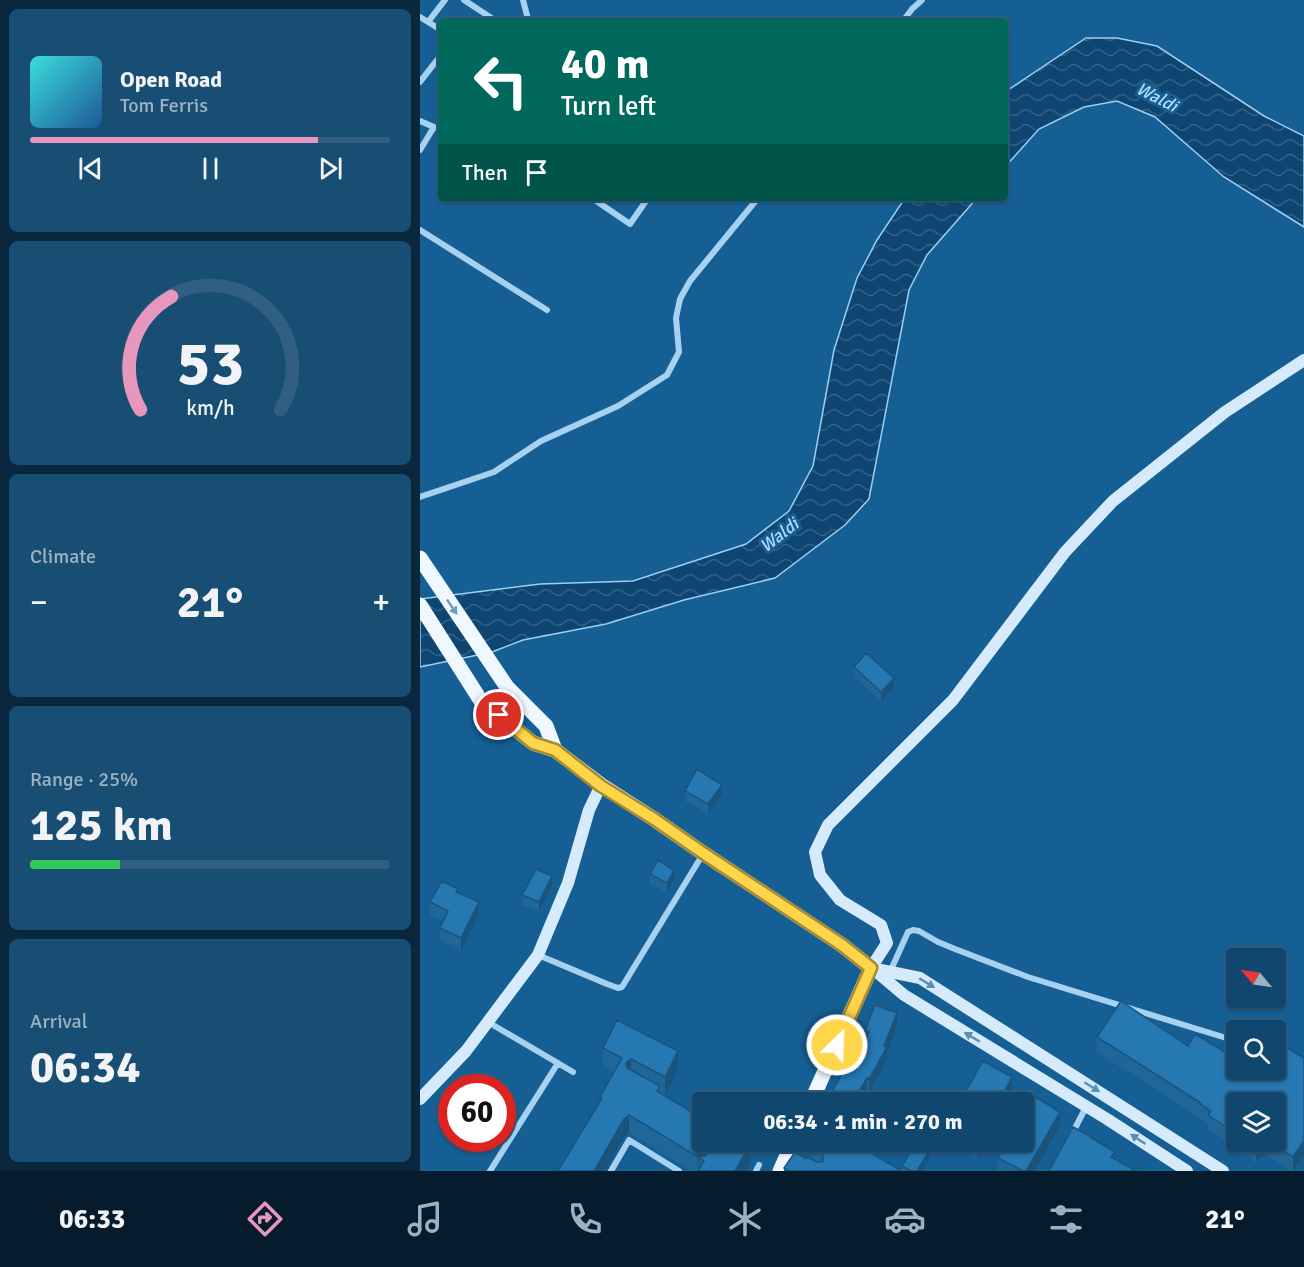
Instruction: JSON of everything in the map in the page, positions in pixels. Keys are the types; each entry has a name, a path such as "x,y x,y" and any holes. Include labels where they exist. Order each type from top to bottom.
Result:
{"main road":[{"path":"420,558 507,687 546,726 555,750"},
{"path":"420,605 481,701 533,743 555,750 601,786 842,945 871,968 815,1092"},
{"path":"780,1171 793,1152"}],"street":[{"path":"428,22 445,0"},
{"path":"464,0 491,18"},
{"path":"524,0 528,18"},
{"path":"905,18 922,0"},
{"path":"420,17 438,28"},
{"path":"420,82 438,59"},
{"path":"420,121 438,127 420,150"},
{"path":"596,201 630,224 646,201"},
{"path":"420,497 494,472 541,441 618,406 667,375 679,352 676,318 680,299 690,281 756,201"},
{"path":"420,230 547,310"},
{"path":"871,968 887,943 881,925 840,900 820,875 815,852 828,825 953,700 1065,552 1113,501 1225,412 1304,360"},
{"path":"420,1099 466,1051 538,955 568,883 589,810 601,786"},
{"path":"538,955 607,984 622,987 703,853"},
{"path":"890,972 908,932 919,931 938,942 1028,977 1226,1038"},
{"path":"871,968 920,978 1223,1171"},
{"path":"871,968 904,995 1184,1170"},
{"path":"488,1022 573,1072"},
{"path":"1286,1056 1294,1059"},
{"path":"490,1171 558,1063"},
{"path":"1066,1143 1086,1107"},
{"path":"611,1171 629,1140 679,1171"}],"water":[{"name":"Waldi","path":"1086,38 1117,38 1157,46 1264,116 1304,136 1304,227 1224,177 1155,117 1117,101 1084,107 1039,129 1008,164 1008,90"},
{"name":"Waldi","path":"903,201 974,201 927,255 909,290 869,499 845,525 775,578 684,600 606,624 523,640 492,652 420,667 420,599 540,584 633,581 746,544 789,511 813,466 834,350 857,278 877,240"}],"building":[{"path":"866,653 894,678 881,692 854,667"},
{"path":"697,769 722,785 708,804 685,791"},
{"path":"658,860 674,870 667,883 650,874"},
{"path":"536,869 552,876 539,902 522,895"},
{"path":"442,881 458,889 456,892 479,902 461,938 440,928 448,911 430,902"},
{"path":"1121,1001 1188,1046 1195,1034 1226,1053 1226,1080 1286,1080 1286,1047 1304,1058 1304,1141 1293,1157 1285,1152 1286,1092 1226,1092 1226,1127 1208,1115 1211,1111 1201,1103 1097,1037"},
{"path":"875,1005 897,1013 884,1046 887,1047 859,1092 832,1092 843,1072 846,1074 869,1032 865,1031"},
{"path":"617,1020 678,1051 665,1077 631,1059 626,1063 627,1068 660,1086 657,1091 692,1112 692,1152 696,1152 698,1157 629,1115 624,1119 594,1171 558,1171 602,1098 600,1097 622,1058 603,1048"},
{"path":"983,1061 1012,1077 1004,1092 966,1092"},
{"path":"1034,1096 1060,1112 1026,1171 998,1158 1001,1152 1034,1152"},
{"path":"1073,1127 1115,1152 1111,1157 1136,1171 1049,1171"},
{"path":"707,1152 746,1152 735,1171 698,1171 704,1161 699,1157 705,1156"},
{"path":"795,1152 806,1159 807,1157 817,1162 823,1161 823,1155 818,1152 871,1152 900,1170 789,1171 784,1168"},
{"path":"911,1152 928,1152 917,1171 911,1171 902,1166"}],"route":[{"path":"499,715 533,743 555,750 601,786 842,945 871,968 837,1045"}]}
